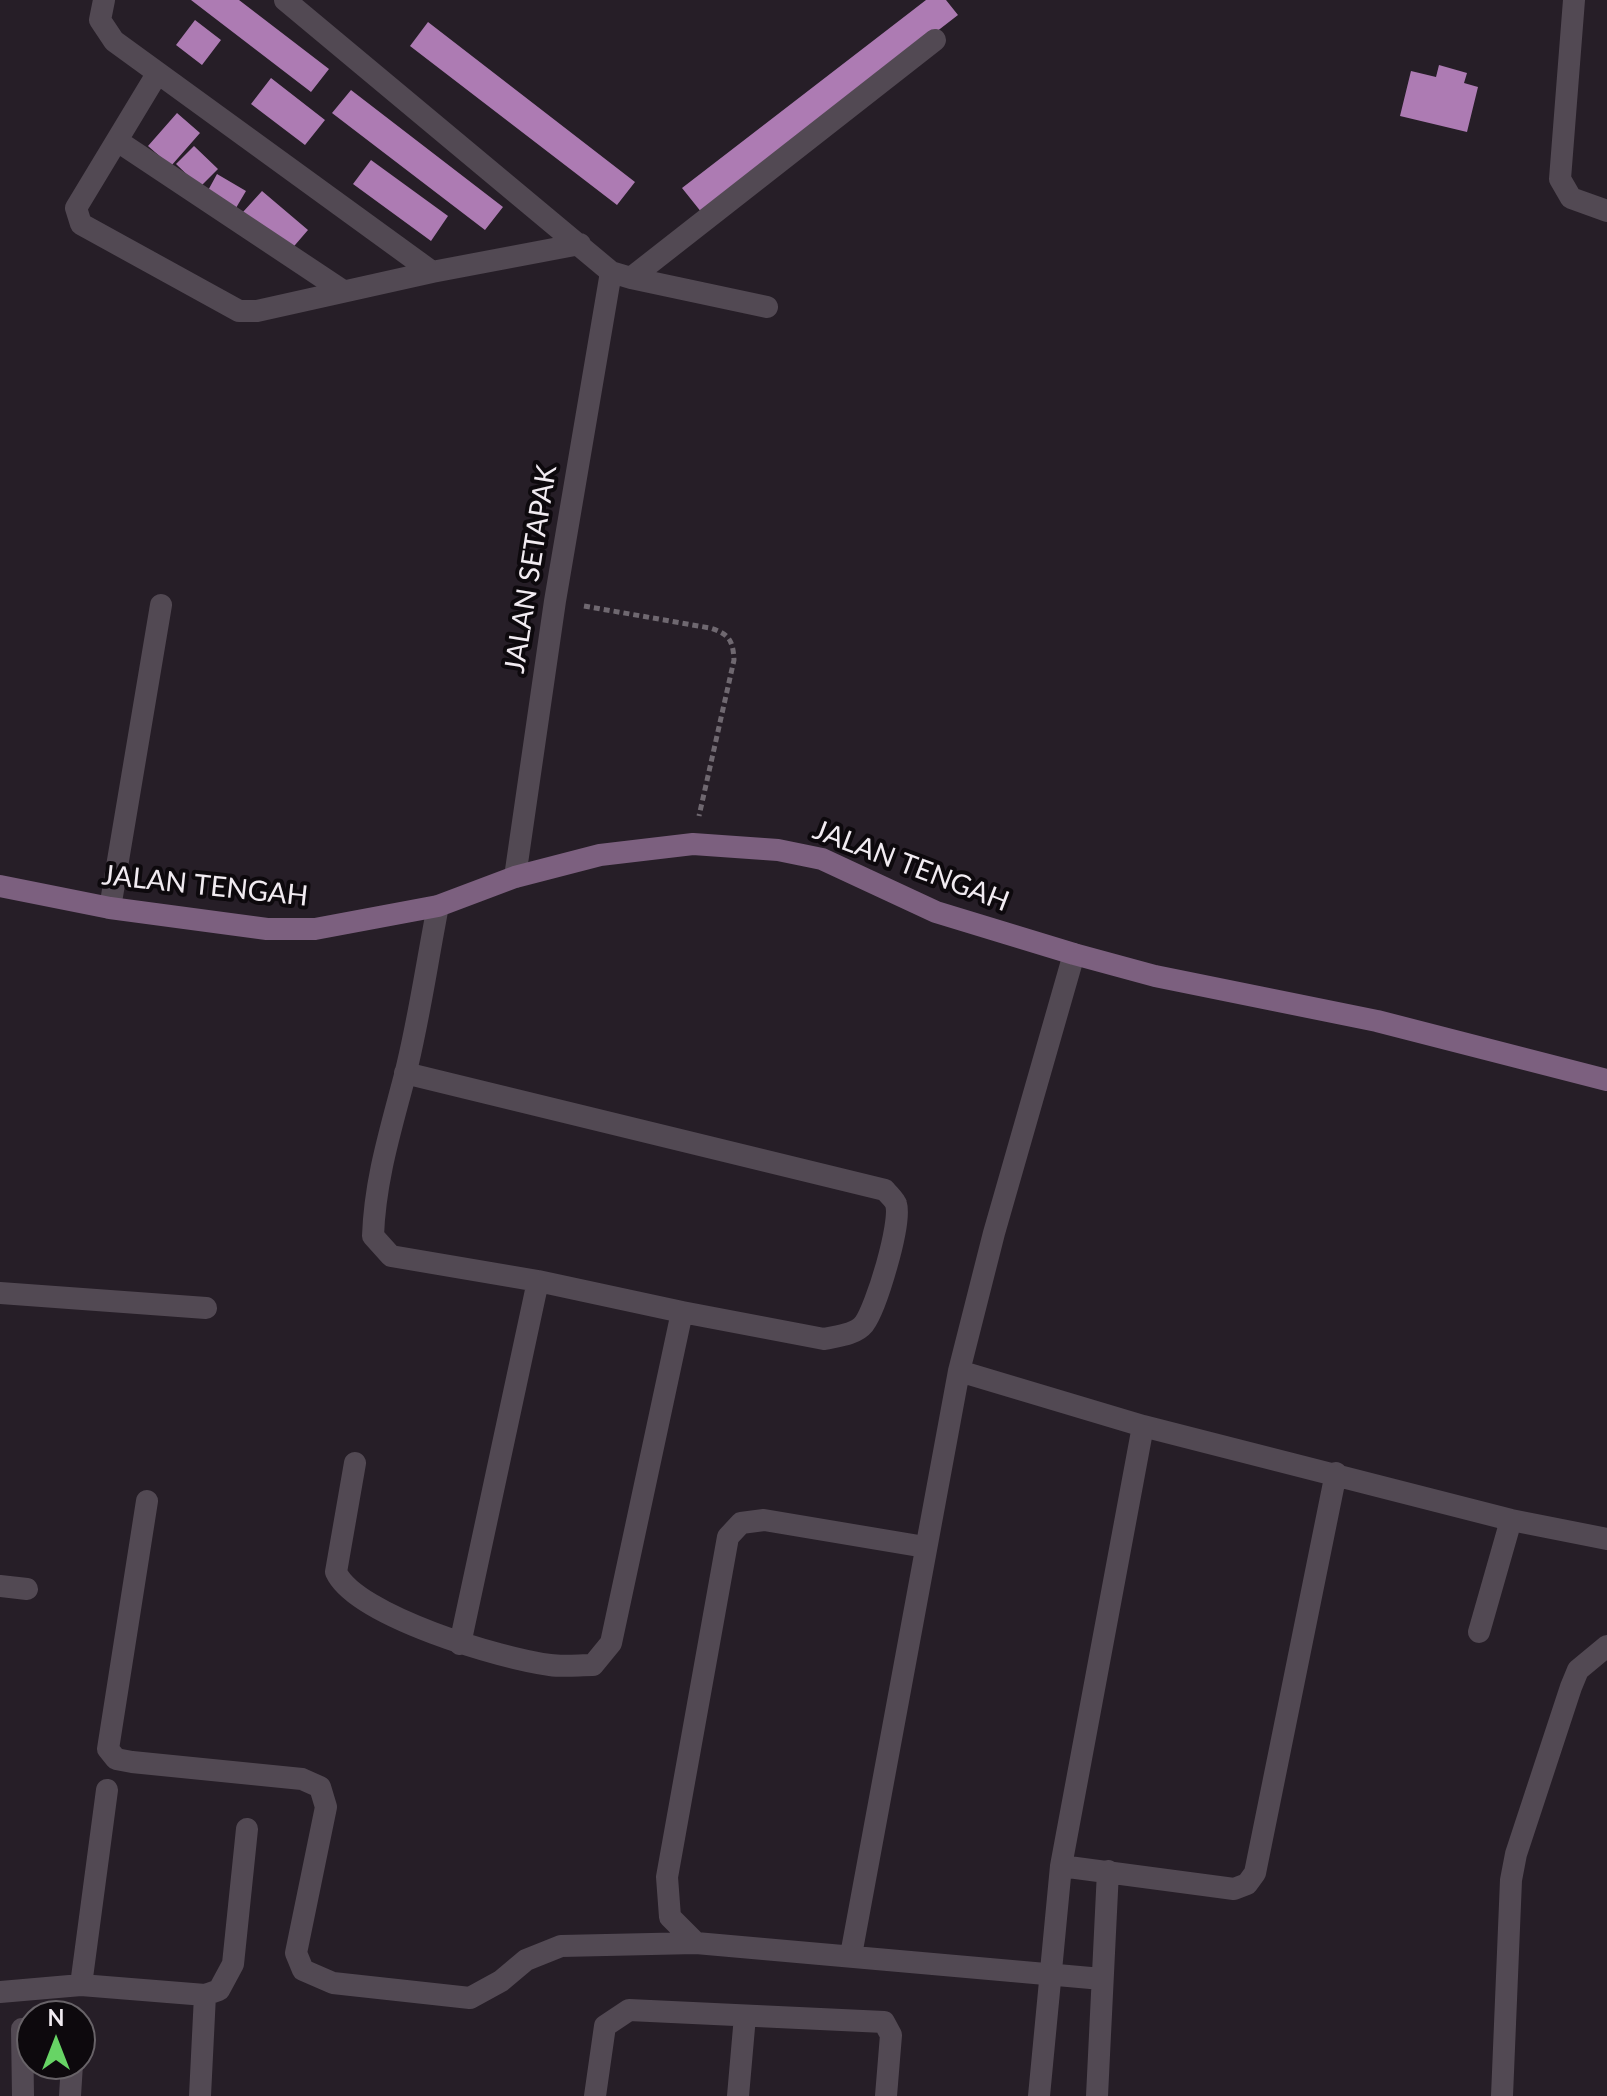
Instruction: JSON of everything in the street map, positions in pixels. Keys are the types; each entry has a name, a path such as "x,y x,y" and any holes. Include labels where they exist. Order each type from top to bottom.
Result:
{"main road":[{"name":"JALAN TENGAH","path":"0,886 110,908 267,929 315,929 438,906 515,877 600,855 693,844 778,850 822,859 890,894 936,912 1074,954 1155,976 1377,1021 1606,1076"}],"street":[{"path":"104,0 100,20 114,41 432,272"},
{"path":"285,0 621,275 767,307"},
{"path":"1574,0 1560,179 1571,198 1607,211"},
{"path":"621,275 935,40"},
{"path":"157,74 119,142 76,208 81,224 239,311 257,311 432,272 580,244"},
{"path":"119,142 343,291"},
{"name":"JALAN SETAPAK","path":"515,877 555,601 621,275"},
{"path":"110,908 161,605"},
{"path":"405,1073 885,1190 896,1204 896,1228 873,1307 863,1326 824,1339 538,1281 391,1256 373,1236 374,1199 405,1073 438,906"},
{"path":"851,1955 959,1371 994,1233 1074,954"},
{"path":"460,1644 538,1281"},
{"path":"0,1293 206,1308"},
{"path":"355,1463 336,1572 343,1587 422,1629 460,1644 551,1665 593,1665 611,1643 682,1312"},
{"path":"959,1371 1143,1426 1511,1520 1607,1539"},
{"path":"1039,2096 1061,1866 1143,1426"},
{"path":"1061,1866 1234,1889 1247,1884 1255,1873 1336,1473"},
{"path":"147,1501 108,1749 116,1759 302,1779 320,1787 326,1807 296,1953 303,1970 333,1983 470,1998 501,1981 526,1960 561,1946 696,1943 1102,1979"},
{"path":"696,1943 670,1917 667,1877 728,1537 741,1523 764,1520 925,1547"},
{"path":"1479,1632 1511,1520"},
{"path":"0,1586 27,1589"},
{"path":"1502,2096 1511,1880 1516,1854 1574,1679 1590,1658 1607,1646"},
{"path":"81,1985 107,1790"},
{"path":"0,1992 81,1985 205,1995 219,1990 233,1964 247,1829"},
{"path":"1097,2096 1108,1871"},
{"path":"200,2096 205,1995"},
{"path":"595,2096 605,2026 629,2010 884,2022 891,2035 886,2096"},
{"path":"738,2096 745,2016"}],"path":[{"path":"555,601 710,628 725,633 733,643 734,660 693,844"}],"building":[{"path":"191,0 239,0 329,69 311,92"},
{"path":"926,0 946,0 958,15 702,213 682,188"},
{"path":"195,20 221,40 202,65 176,45"},
{"path":"428,22 635,182 617,205 410,46"},
{"path":"1439,65 1467,73 1464,83 1478,87 1467,132 1400,116 1411,71 1436,77"},
{"path":"271,78 325,120 305,145 251,104"},
{"path":"351,90 503,207 485,230 332,113"},
{"path":"177,113 200,133 171,166 148,146"},
{"path":"194,146 218,169 200,187 176,164"},
{"path":"371,160 448,216 431,241 353,184"},
{"path":"217,174 246,191 233,213 205,196"},
{"path":"262,191 308,230 289,252 243,212"}]}
